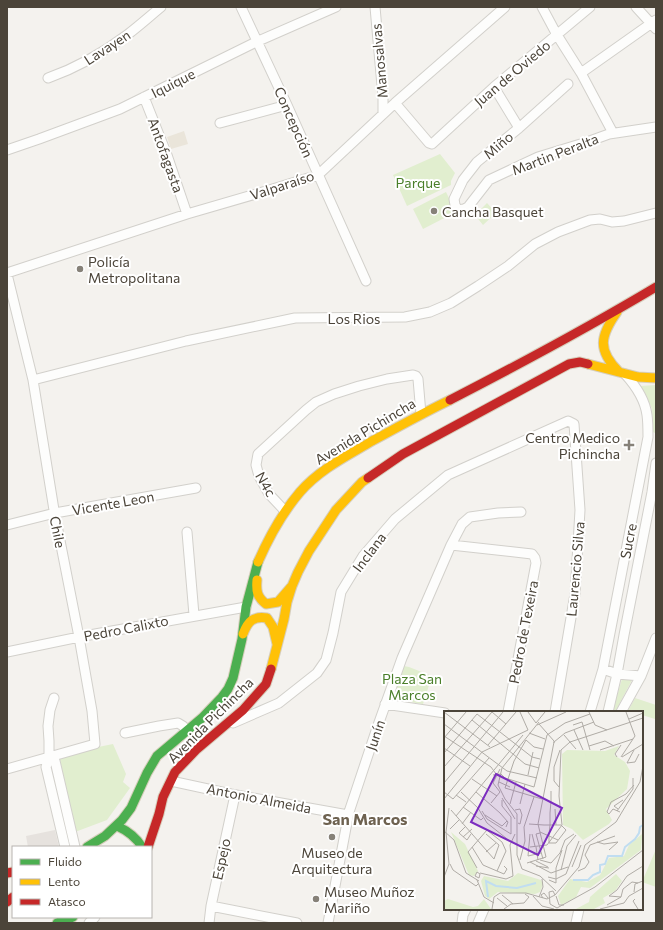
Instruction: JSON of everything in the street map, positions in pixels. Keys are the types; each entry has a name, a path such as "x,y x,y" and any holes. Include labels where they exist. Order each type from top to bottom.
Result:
{"main road":[{"name":"Avenida Pichincha","path":"89,846 105,836 122,820 131,808 147,773 157,756 202,718 228,689 233,678 242,639 246,607 257,565 273,530 285,511 301,491 315,478 339,460 421,414 508,370 618,310 656,287"},
{"path":"618,310 606,329 602,344 606,357 612,366 622,373"},
{"name":"Avenida Pichincha","path":"148,846 163,797 175,772 197,749 243,710 266,684 277,647 287,602 298,572 309,551 336,510 362,482 403,454 569,364 580,362 638,377 656,378"},
{"path":"257,565 257,593 260,600 266,604 278,602 292,586"},
{"path":"242,639 246,626 251,620 258,617 267,618 273,624 277,647"},
{"path":"116,826 134,836 141,846"},
{"path":"60,922 70,918"}],"street":[{"name":"Lavayen","path":"48,78 92,58 126,35 161,7"},
{"name":"Concepción","path":"241,7 366,281"},
{"name":"Iquique","path":"7,150 120,109 257,41 336,7"},
{"name":"Manosalvas","path":"375,7 383,97 383,114"},
{"name":"Valparaíso","path":"7,274 187,214 318,175 395,103 505,7"},
{"path":"542,7 557,35 581,73 613,133"},
{"name":"Juan de Oviedo","path":"435,141 494,87 590,7"},
{"path":"581,73 654,25 636,7"},
{"name":"Miño","path":"468,207 464,210 458,210 454,199 463,180 477,162 568,84"},
{"path":"494,87 518,128"},
{"name":"Antofagasta","path":"144,97 167,155 187,214"},
{"name":"Manosalvas","path":"395,103 429,143 432,144 435,141"},
{"path":"220,123 287,105"},
{"name":"Martin Peralta","path":"468,207 489,180 538,157 613,133 656,126"},
{"name":"Los Rios","path":"32,380 186,341 295,318 406,317 430,312 451,303 508,266 535,244 558,232 590,220 600,219 612,222 624,221 656,213"},
{"name":"Chile","path":"7,274 32,380 92,711 95,744 49,758"},
{"name":"Sucre","path":"590,711 603,669 648,437 645,406 635,387 622,373"},
{"name":"N4c","path":"285,511 269,494 259,476 256,464 258,454 316,402 347,390 387,379 413,375 418,379 421,414"},
{"name":"Inclana","path":"219,730 279,703 317,673 326,660 341,592 363,556 396,518 448,475 568,421 574,424"},
{"name":"Laurencio Silva","path":"555,711 575,594 580,510 574,424"},
{"name":"Sucre","path":"608,711 618,674 656,463"},
{"name":"Vicente Leon","path":"7,525 55,513 196,488"},
{"name":"Junín","path":"328,923 348,815 402,658 451,545 462,524 470,517 498,513 521,512"},
{"path":"187,532 194,615"},
{"name":"Pedro de Texeira","path":"451,545 532,554 536,563 508,711"},
{"name":"Pedro Calixto","path":"7,652 194,615 246,607"},
{"path":"621,711 641,676 656,638"},
{"path":"603,669 618,674 641,676"},
{"path":"54,698 50,710 48,726 49,758 46,767 64,846"},
{"path":"385,704 444,713"},
{"path":"125,733 178,723 187,731"},
{"path":"7,769 49,758 55,761 75,846"},
{"name":"Antonio Almeida","path":"171,781 348,815"},
{"name":"Espejo","path":"209,923 235,794"},
{"path":"212,906 297,923"},
{"path":"462,923 466,910"},
{"path":"478,923 484,910"},
{"path":"576,923 579,910"}],"shaded area":[{"path":"184,131 188,144 171,149 167,137"},
{"path":"55,830 59,846 28,846 26,836"}],"green space":[{"name":"Parque","path":"440,154 455,173 451,181 451,185 407,206 393,175"},
{"name":"Cancha Basquet","path":"446,192 456,212 423,229 413,209"},
{"path":"487,203 496,213 483,225 475,215"},
{"path":"656,385 655,433 653,432 652,409 640,386"},
{"name":"Plaza San Marcos","path":"404,666 432,676 423,704 391,699"},
{"path":"622,679 632,680 616,711 612,711"},
{"path":"635,698 656,705 655,719 643,715 643,711 628,711"},
{"path":"113,744 126,774 123,782 130,788 107,820 75,832 59,755"},
{"path":"656,849 656,887 643,882"}],"traffic: fast":[{"path":"89,846 105,836 122,820 131,808 147,773 157,756 202,718 228,689 233,678 242,639 246,607 258,562"},
{"path":"117,826 125,830 137,840 141,846"},
{"path":"57,923 70,918"}],"traffic: slow":[{"path":"617,312 607,328 603,343 607,357 619,372"},
{"path":"588,364 638,377 656,378"},
{"path":"258,562 271,534 287,508 316,476 372,441 450,400"},
{"path":"271,669 287,602 298,572 309,551 336,510 362,482 368,478"},
{"path":"257,580 258,594 266,604 278,602 291,587"},
{"path":"243,634 252,620 267,618 273,627 277,644"}],"traffic: jam":[{"path":"450,400 554,345 656,287"},
{"path":"368,478 403,454 569,364 580,362 588,364"},
{"path":"148,846 163,797 175,772 197,749 243,710 266,684 271,669"},
{"path":"7,873 12,872"},
{"path":"7,902 12,898"}],"place":[{"name":"Cancha Basquet","path":"434,211"},
{"name":"Policía Metropolitana","path":"80,269"},
{"name":"Centro Medico Pichincha","path":"629,445"},
{"name":"Museo de Arquitectura","path":"332,837"},
{"name":"Museo Muñoz Mariño","path":"316,899"}],"district":[{"name":"San Marcos","path":"365,818"}]}
